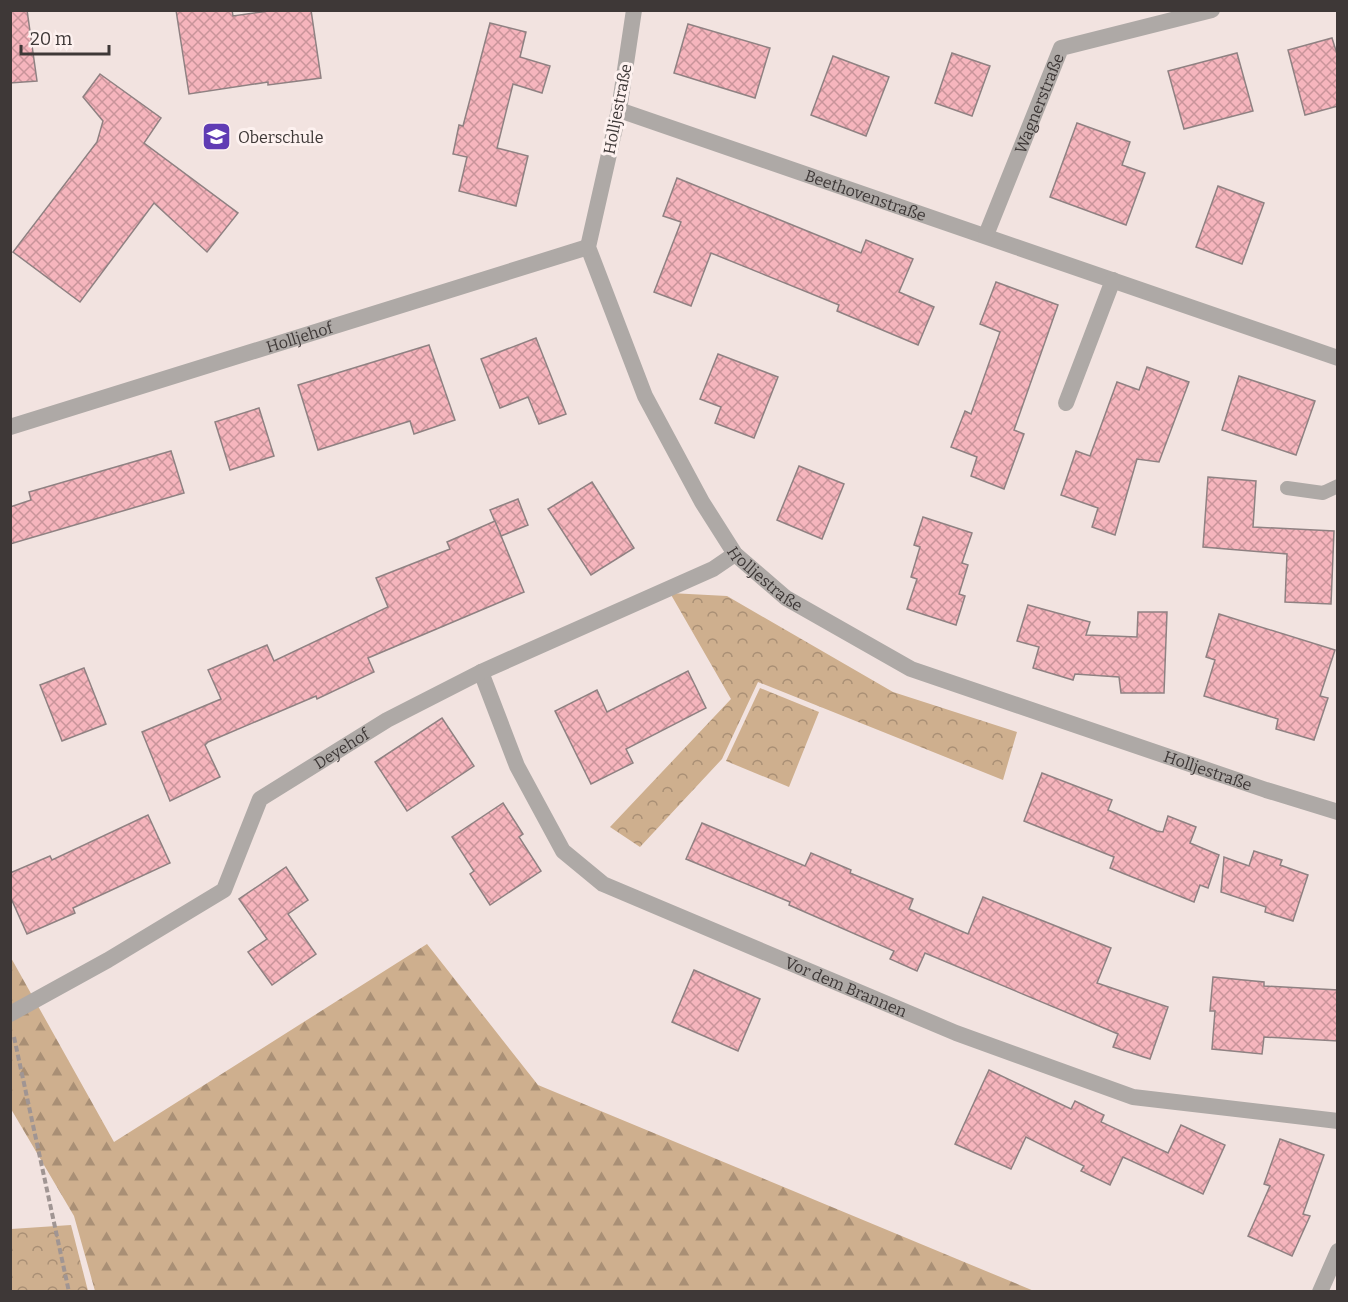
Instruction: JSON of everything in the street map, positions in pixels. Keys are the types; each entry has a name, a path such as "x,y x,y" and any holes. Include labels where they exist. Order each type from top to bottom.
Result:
{"street":[{"name":"Holljestraße","path":"634,10 619,110 588,247 645,396 702,502 735,554 786,598 911,669 1266,790 1338,812"},
{"name":"Wagnerstraße","path":"986,235 1061,48 1212,10"},
{"name":"Beethovenstraße","path":"619,110 1338,358"},
{"name":"Holljehof","path":"10,427 588,247"},
{"path":"1066,403 1113,280"},
{"name":"Deyehof","path":"10,1014 108,960 224,890 260,799 387,720 481,672 712,569 735,554"},
{"name":"Vor dem Brannen","path":"481,672 517,766 563,851 603,884 956,1033 1133,1097 1338,1120"},
{"path":"1320,1292 1338,1251"}],"lane":[{"path":"1287,488 1323,493 1338,486"}],"path":[{"path":"13,1035 69,1292"}],"green space":[{"path":"670,593 727,596 893,692 1017,732 1003,780 758,682 722,759 640,847 610,827 731,699"},
{"path":"760,688 819,712 789,787 726,761"},
{"path":"427,944 538,1085 1034,1291 95,1291 74,1216 11,1109 10,956 114,1142"},
{"path":"71,1225 88,1291 11,1291 11,1229"}],"building":[{"path":"10,10 27,10 37,81 10,83"},
{"path":"176,10 232,10 233,16 276,10 311,10 321,78 268,85 268,82 189,94"},
{"path":"490,23 526,32 520,57 550,66 542,93 513,84 497,148 528,156 516,206 459,191 467,157 453,154 459,125 463,126"},
{"path":"688,24 770,48 755,98 674,73"},
{"path":"1332,38 1338,57 1338,106 1305,115 1288,50"},
{"path":"952,53 990,66 972,116 935,103"},
{"path":"1237,53 1253,111 1184,129 1168,71"},
{"path":"833,56 889,77 866,136 811,115"},
{"path":"100,74 161,118 144,143 238,213 207,252 154,203 80,302 13,252 97,142 103,121 83,97"},
{"path":"1077,123 1130,142 1122,165 1145,173 1126,225 1050,197"},
{"path":"677,178 861,253 866,240 913,259 899,292 934,307 918,345 837,311 839,305 711,253 691,306 654,292 681,222 663,216"},
{"path":"1218,186 1264,203 1242,264 1196,247"},
{"path":"996,282 1058,305 1014,430 1024,434 1004,489 971,476 977,457 951,447 965,411 971,414 1000,332 980,324"},
{"path":"536,338 566,414 539,424 528,397 500,408 481,359"},
{"path":"429,345 455,420 414,434 410,421 318,450 298,385"},
{"path":"718,354 778,377 754,438 715,423 721,407 700,399"},
{"path":"1147,367 1189,382 1159,462 1137,459 1115,535 1092,527 1098,508 1061,495 1076,451 1090,456 1117,382 1139,390"},
{"path":"1239,376 1315,401 1296,455 1222,430"},
{"path":"259,408 274,456 230,470 215,422"},
{"path":"171,451 184,493 10,544 10,507 31,500 29,492"},
{"path":"799,466 844,484 822,539 777,520"},
{"path":"1208,477 1256,481 1253,527 1334,531 1331,604 1285,602 1287,554 1203,547"},
{"path":"592,482 634,548 591,575 548,509"},
{"path":"518,499 528,525 501,536 490,510"},
{"path":"923,517 972,533 962,563 968,565 959,594 965,596 956,625 907,609 917,579 911,577 920,547 914,545"},
{"path":"495,521 524,592 368,658 374,672 317,699 316,696 208,742 205,745 220,777 170,801 142,732 221,699 208,670 267,645 274,661 388,607 376,578 450,549 447,542"},
{"path":"1028,605 1090,622 1086,635 1137,637 1138,612 1167,612 1164,693 1121,693 1119,677 1075,674 1073,680 1033,668 1039,647 1017,641"},
{"path":"1219,614 1335,650 1320,696 1328,698 1314,740 1276,729 1278,719 1204,696 1215,660 1206,657"},
{"path":"84,668 106,724 62,741 40,685"},
{"path":"688,671 706,708 626,749 633,763 591,784 555,711 597,690 607,712"},
{"path":"442,718 474,766 407,811 375,762"},
{"path":"1042,773 1112,800 1108,810 1157,831 1163,832 1168,816 1196,827 1190,843 1219,855 1208,888 1200,885 1194,902 1110,868 1114,857 1024,821"},
{"path":"503,803 523,834 519,837 541,871 490,905 470,874 474,871 452,837"},
{"path":"148,815 170,863 73,908 75,913 27,934 10,896 10,873 50,856 52,860"},
{"path":"702,823 805,866 811,853 851,870 850,873 913,899 909,909 968,934 983,897 1111,948 1097,983 1168,1007 1150,1059 1113,1047 1118,1034 925,953 917,971 890,959 894,951 789,905 790,902 686,859"},
{"path":"1254,851 1282,860 1280,865 1308,875 1293,921 1265,912 1266,907 1221,892 1224,857 1249,866"},
{"path":"286,867 308,900 288,914 316,954 272,985 248,952 267,939 239,899"},
{"path":"694,970 760,999 738,1051 672,1022"},
{"path":"1213,977 1264,982 1264,986 1338,990 1338,1041 1264,1037 1262,1054 1212,1049 1215,1011 1210,1011"},
{"path":"989,1070 1071,1109 1075,1101 1104,1115 1101,1122 1168,1153 1181,1125 1225,1145 1203,1194 1123,1157 1110,1185 1081,1171 1084,1166 1026,1137 1011,1169 955,1144"},
{"path":"1280,1139 1324,1155 1303,1214 1310,1216 1292,1256 1248,1236 1270,1186 1264,1184"}],"place":[{"name":"Oberschule","path":"217,137"}]}
